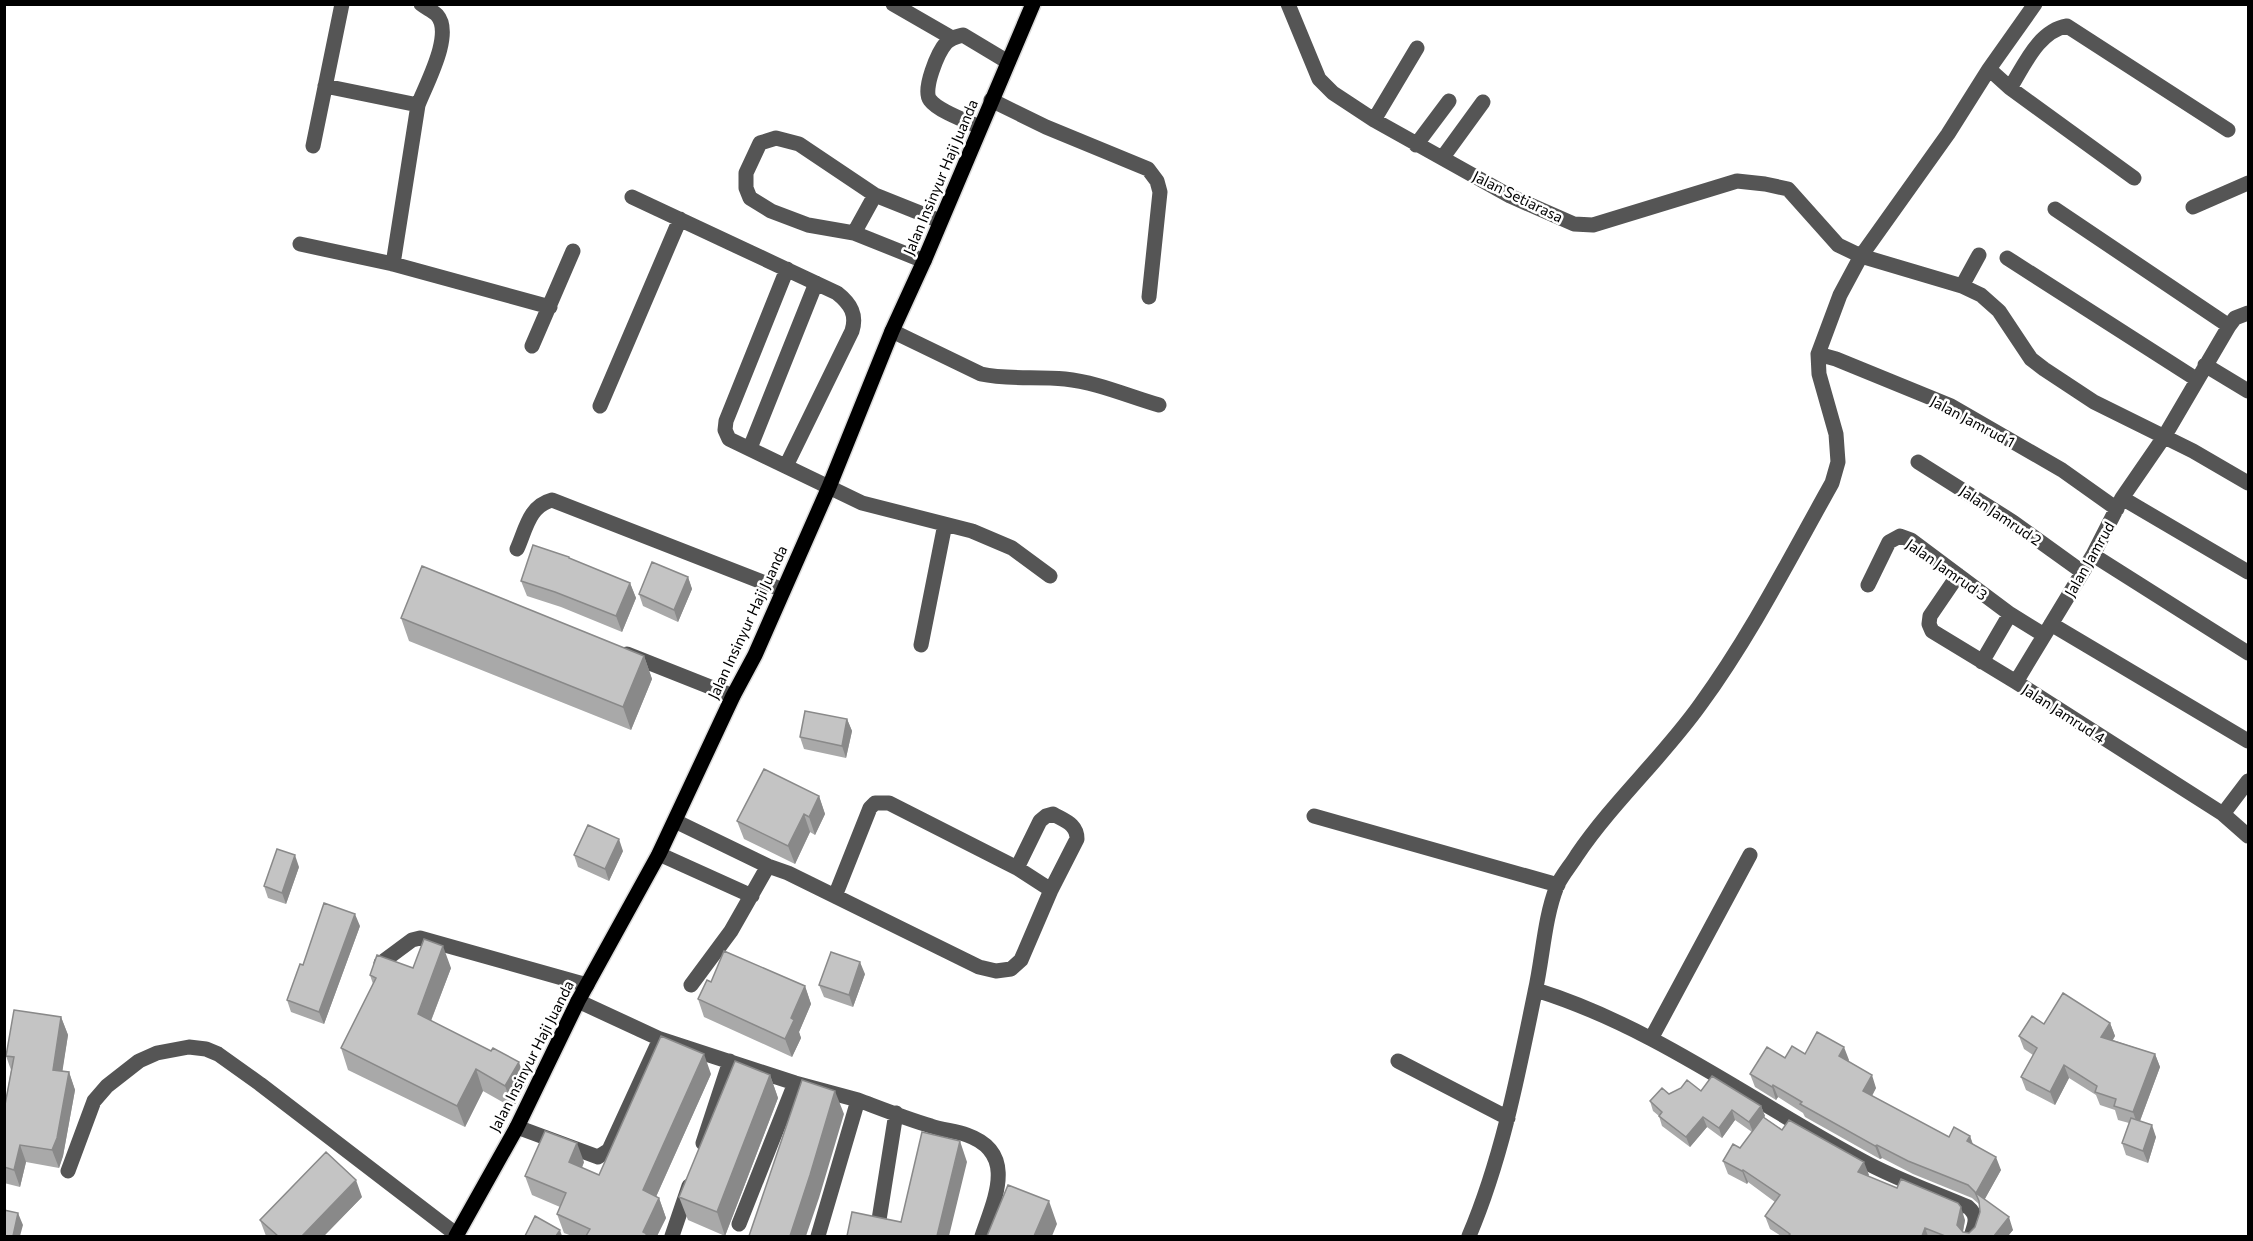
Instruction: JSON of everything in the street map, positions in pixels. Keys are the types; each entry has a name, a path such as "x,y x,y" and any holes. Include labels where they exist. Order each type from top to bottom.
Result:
{"main road":[{"name":"Jalan Insinyur Haji Juanda","path":"456,1236 517,1127 578,1001 659,854 732,696 755,655 829,487 892,331 1033,4"}],"street":[{"path":"313,146 342,4"},
{"path":"393,264 418,105 443,41 441,22 436,15 421,4"},
{"path":"893,4 952,38"},
{"name":"Jalan Setiarasa","path":"1288,4 1318,79 1333,93 1416,145 1443,157 1510,196 1574,224 1601,223 1737,182 1781,187 1793,193 1838,245 1861,256 1962,286 1981,295 1995,306 2037,365 2094,402 2193,451 2248,483"},
{"path":"1469,1236 1493,1173 1508,1118 1536,990 1545,934 1558,885 1592,834 1668,747 1701,704 1753,624 1832,483 1838,462 1836,435 1819,374 1818,354 1840,295 1861,256 1948,134 1989,69 2035,4"},
{"path":"2010,88 2038,44 2048,34 2058,28 2073,28 2228,130"},
{"path":"980,127 939,108 927,96 927,86 944,46 952,38 963,35 1008,62"},
{"path":"1374,120 1418,48"},
{"path":"1989,69 2010,88 2134,178"},
{"path":"325,87 418,105"},
{"path":"991,100 1046,127 1148,170 1157,181 1160,192 1149,297"},
{"path":"1416,145 1449,101"},
{"path":"1443,157 1483,102"},
{"path":"924,261 854,233 808,225 771,211 750,198 746,188 746,173 760,143 776,138 799,144 875,195 940,221"},
{"path":"2193,207 2248,183"},
{"path":"854,233 875,195"},
{"path":"632,197 816,283 844,298 852,308 855,320 852,332 786,466"},
{"path":"2055,208 2229,326 2235,318 2248,313"},
{"path":"600,406 680,219"},
{"path":"300,244 393,264 550,307"},
{"path":"532,346 573,251"},
{"path":"1962,286 1979,255"},
{"path":"2007,258 2196,380"},
{"path":"787,269 726,421 725,430 729,439 862,502 972,531 1012,548 1050,576"},
{"path":"750,448 816,283"},
{"name":"Jalan Jamrud","path":"2016,682 2081,571 2093,555 2120,504 2164,437 2229,326"},
{"path":"892,331 981,374 994,377 1072,380 1159,405"},
{"name":"Jalan Jamrud 1","path":"1818,354 1836,359 1951,406 2120,504 2248,572"},
{"path":"2205,365 2248,391"},
{"name":"Jalan Jamrud 2","path":"1918,462 2013,522 2081,571"},
{"path":"517,549 532,513 540,503 552,500 783,590"},
{"path":"921,645 945,524"},
{"name":"Jalan Jamrud 3","path":"1868,585 1889,542 1900,536 1911,540 2010,614 2048,630 2248,741"},
{"path":"2093,555 2248,653"},
{"name":"Jalan Jamrud 4","path":"1958,575 1930,616 1929,624 1932,632 2016,682 2223,814 2248,836"},
{"path":"1983,662 2010,614"},
{"path":"613,648 732,696"},
{"path":"2223,814 2248,781"},
{"path":"835,896 870,808 875,803 881,802 890,803 1017,868 1051,890"},
{"path":"675,821 768,866 788,873 979,967 996,971 1011,969 1021,960 1051,890 1077,839 1074,826 1053,814 1046,816 1040,821 1017,868"},
{"path":"1314,816 1558,885"},
{"path":"659,854 752,896"},
{"path":"1652,1037 1750,855"},
{"path":"692,985 719,950 768,866"},
{"path":"381,963 412,940 420,938 587,985"},
{"path":"1536,990 1564,999 1652,1037 1864,1162 1968,1206 1976,1218 1971,1236"},
{"path":"578,1001 660,1039 795,1083 858,1100 930,1126 968,1135 989,1147 996,1159 998,1191 982,1236"},
{"path":"517,1127 598,1157 609,1150 660,1039"},
{"path":"68,1171 94,1101 107,1086 139,1061 157,1053 189,1047 206,1049 218,1054 260,1084 456,1236"},
{"path":"672,1236 730,1061"},
{"path":"1398,1061 1508,1118"},
{"path":"740,1224 795,1083"},
{"path":"818,1236 858,1100"},
{"path":"878,1226 896,1113"}],"building":[{"path":"533,545 569,557 630,583 616,616 521,581"},
{"path":"652,562 688,577 674,610 639,594"},
{"path":"422,566 644,656 623,707 401,618"},
{"path":"805,711 847,719 842,746 800,737"},
{"path":"764,769 819,796 809,817 804,814 788,846 737,821"},
{"path":"588,825 619,839 605,869 574,855"},
{"path":"277,849 295,855 282,893 264,886"},
{"path":"324,903 355,914 319,1012 287,1000 300,964 303,965"},
{"path":"424,939 443,946 418,1014 491,1051 493,1048 519,1062 505,1086 476,1069 457,1106 341,1048 376,978 370,975 377,955 413,968"},
{"path":"724,951 805,986 791,1018 794,1020 785,1039 698,999 707,980 711,982"},
{"path":"831,952 860,962 849,995 819,985"},
{"path":"2063,993 2110,1023 2101,1037 2155,1054 2133,1112 2114,1106 2116,1099 2095,1092 2097,1086 2064,1065 2050,1092 2021,1077 2037,1048 2019,1036 2032,1016 2044,1024"},
{"path":"14,1010 61,1017 53,1070 69,1072 57,1138 52,1150 20,1145 14,1170 4,1167 4,1110 14,1057 6,1056"},
{"path":"1817,1032 1844,1047 1839,1056 1872,1075 1863,1091 1949,1137 1954,1127 1970,1136 1967,1141 1996,1157 1976,1193 2009,1217 1994,1236 1945,1236 1925,1228 1922,1236 1788,1236 1790,1234 1765,1216 1780,1195 1743,1170 1723,1161 1733,1144 1740,1148 1763,1117 1782,1130 1789,1120 1864,1162 1858,1172 1897,1188 1901,1179 1958,1203 1961,1207 1957,1225 1963,1232 1969,1233 1975,1227 1980,1212 1975,1192 1968,1185 1875,1146 1800,1104 1802,1102 1773,1085 1772,1087 1750,1074 1767,1047 1785,1058 1792,1046 1805,1054"},
{"path":"661,1036 704,1054 643,1190 659,1198 643,1232 647,1234 645,1236 586,1236 590,1229 557,1214 566,1193 525,1176 545,1131 577,1143 569,1162 599,1175"},
{"path":"735,1061 770,1075 717,1212 679,1197"},
{"path":"1712,1076 1761,1106 1749,1122 1732,1110 1719,1128 1703,1117 1686,1137 1659,1116 1662,1112 1650,1101 1662,1088 1669,1094 1681,1088 1687,1080 1701,1091"},
{"path":"802,1080 835,1091 790,1236 749,1236"},
{"path":"2131,1118 2152,1125 2143,1151 2122,1143"},
{"path":"922,1132 960,1141 937,1236 847,1236 852,1212 901,1222"},
{"path":"326,1152 356,1180 302,1236 278,1236 260,1220"},
{"path":"1008,1185 1049,1201 1034,1236 987,1236"},
{"path":"4,1210 18,1213 13,1236 4,1236"},
{"path":"535,1216 560,1230 556,1236 525,1236"}]}
